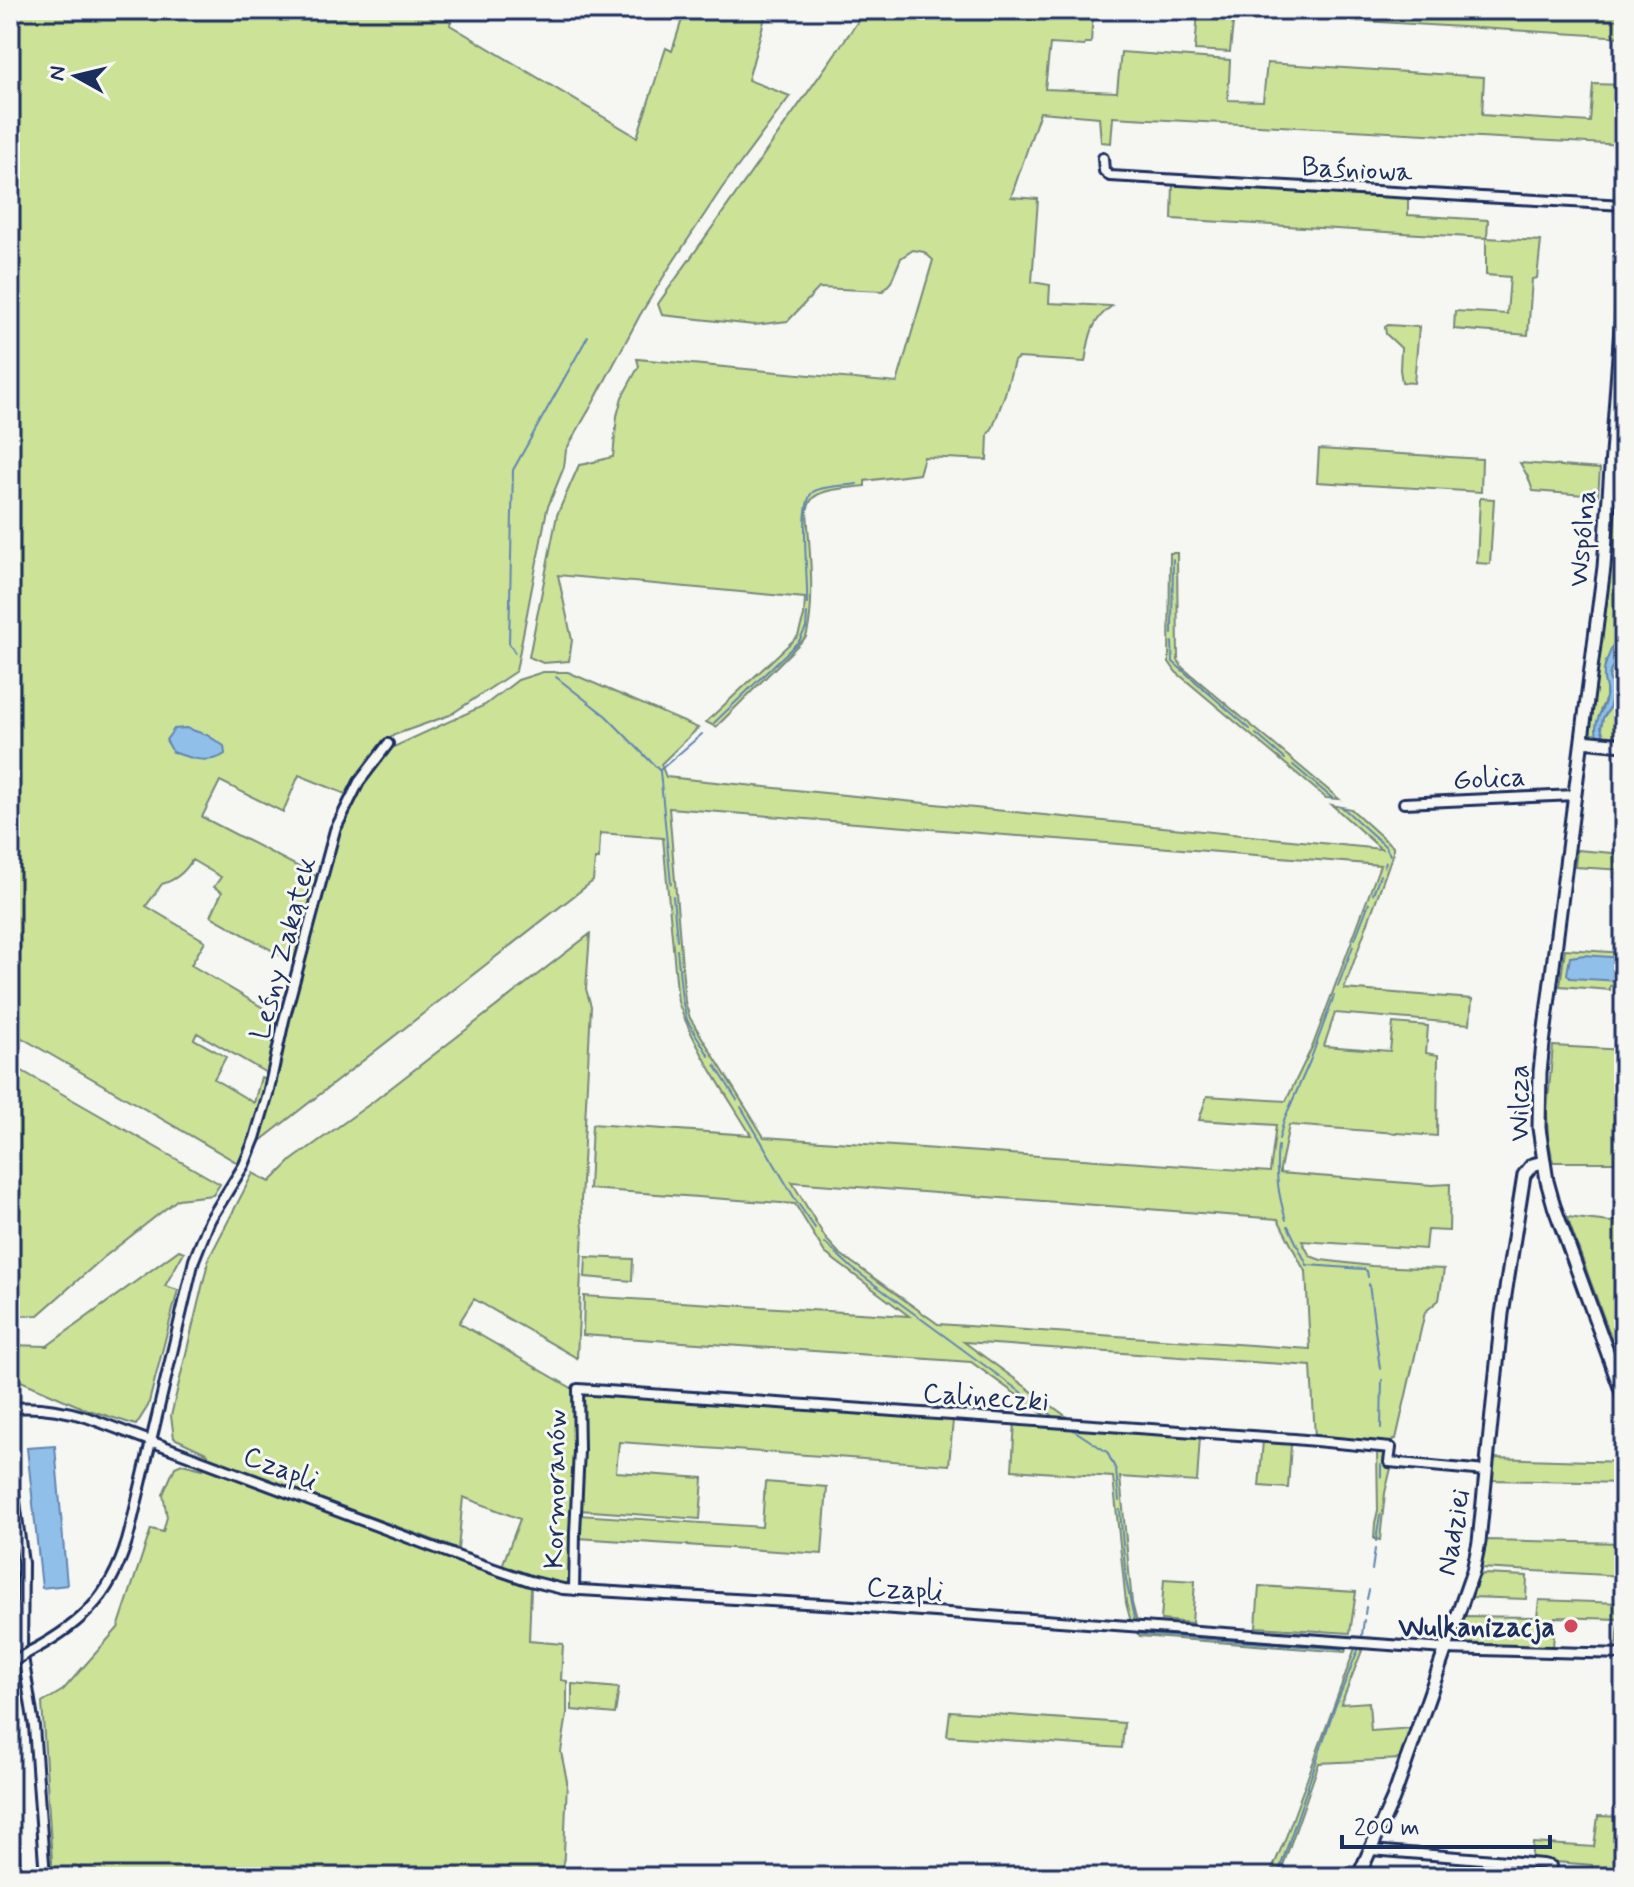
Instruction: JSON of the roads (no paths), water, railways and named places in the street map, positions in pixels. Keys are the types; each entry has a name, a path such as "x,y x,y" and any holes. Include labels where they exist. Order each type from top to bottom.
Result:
{"highway":[{"path":"10,1839 12,1877"}],"main road":[{"name":"Wspólna","path":"1575,795 1587,742 1604,567 1624,285"},
{"path":"1587,742 1624,745"},
{"name":"Wilcza","path":"1575,795 1540,1072 1539,1128 1543,1162 1554,1206 1624,1398"},
{"name":"Nadziei","path":"1358,1877 1393,1799 1473,1571 1479,1542 1502,1314 1524,1178 1529,1168 1543,1162"}],"street":[{"name":"Baśniowa","path":"1103,158 1104,171 1110,176 1624,205"},
{"name":"Leśny Zakątek","path":"10,1663 81,1620 108,1588 125,1549 194,1260 210,1220 252,1147 262,1118 284,1020 335,830 359,782 388,744"},
{"name":"Golica","path":"1404,803 1575,795"},
{"name":"Calineczki","path":"578,1389 1294,1439 1391,1448 1389,1462 1486,1471"},
{"name":"Kormoranów","path":"574,1590 578,1389"},
{"name":"Czapli","path":"10,1408 38,1407 72,1412 465,1559 530,1581 574,1590 809,1603 1445,1649 1624,1654"},
{"path":"10,1463 23,1563 22,1650 34,1726 45,1877"},
{"path":"1371,1850 1543,1864 1551,1866 1551,1877"}],"water":[{"path":"1624,587 1624,635 1610,672 1614,690 1601,727 1605,740 1598,738 1596,727 1607,692 1604,672 1618,630 1618,602"},
{"path":"186,728 207,735 224,746 225,754 206,760 173,752 166,740 174,729"},
{"path":"1570,957 1623,958 1620,981 1570,978 1567,974"},
{"path":"55,1446 67,1585 42,1588 27,1448"}],"waterway":[{"path":"515,653 509,643 513,470 588,336"},
{"path":"807,604 805,527 809,499 813,492 821,488 857,484"},
{"path":"1172,634 1173,559"},
{"path":"714,723 799,641 806,628 807,613"},
{"path":"1172,642 1173,662 1250,729"},
{"path":"556,677 606,716 660,771 671,884"},
{"path":"660,770 702,734"},
{"path":"1256,734 1285,759"},
{"path":"1293,765 1332,798"},
{"path":"1342,807 1385,846 1390,855"},
{"path":"1384,867 1386,862"},
{"path":"1373,894 1380,875"},
{"path":"673,896 677,940"},
{"path":"1355,939 1369,903"},
{"path":"1338,986 1353,946"},
{"path":"677,949 687,1020 709,1056"},
{"path":"1279,1139 1334,996"},
{"path":"715,1065 737,1100"},
{"path":"741,1107 815,1228"},
{"path":"1278,1146 1278,1183 1286,1220"},
{"path":"1288,1226 1307,1265 1364,1269 1368,1277"},
{"path":"825,1243 852,1268 1052,1415"},
{"path":"1369,1284 1380,1369"},
{"path":"1381,1428 1382,1380"},
{"path":"1069,1427 1107,1452 1116,1470 1119,1501"},
{"path":"1381,1465 1381,1477"},
{"path":"1120,1510 1126,1580 1134,1618"},
{"path":"1376,1541 1380,1515"},
{"path":"1372,1570 1375,1549"},
{"path":"1367,1599 1369,1590"},
{"path":"1365,1614 1366,1607"},
{"path":"1362,1635 1364,1620"},
{"path":"1141,1634 1342,1649"},
{"path":"1277,1877 1333,1712 1358,1650"}],"place":[{"name":"Wulkanizacja","path":"1571,1626"}]}
